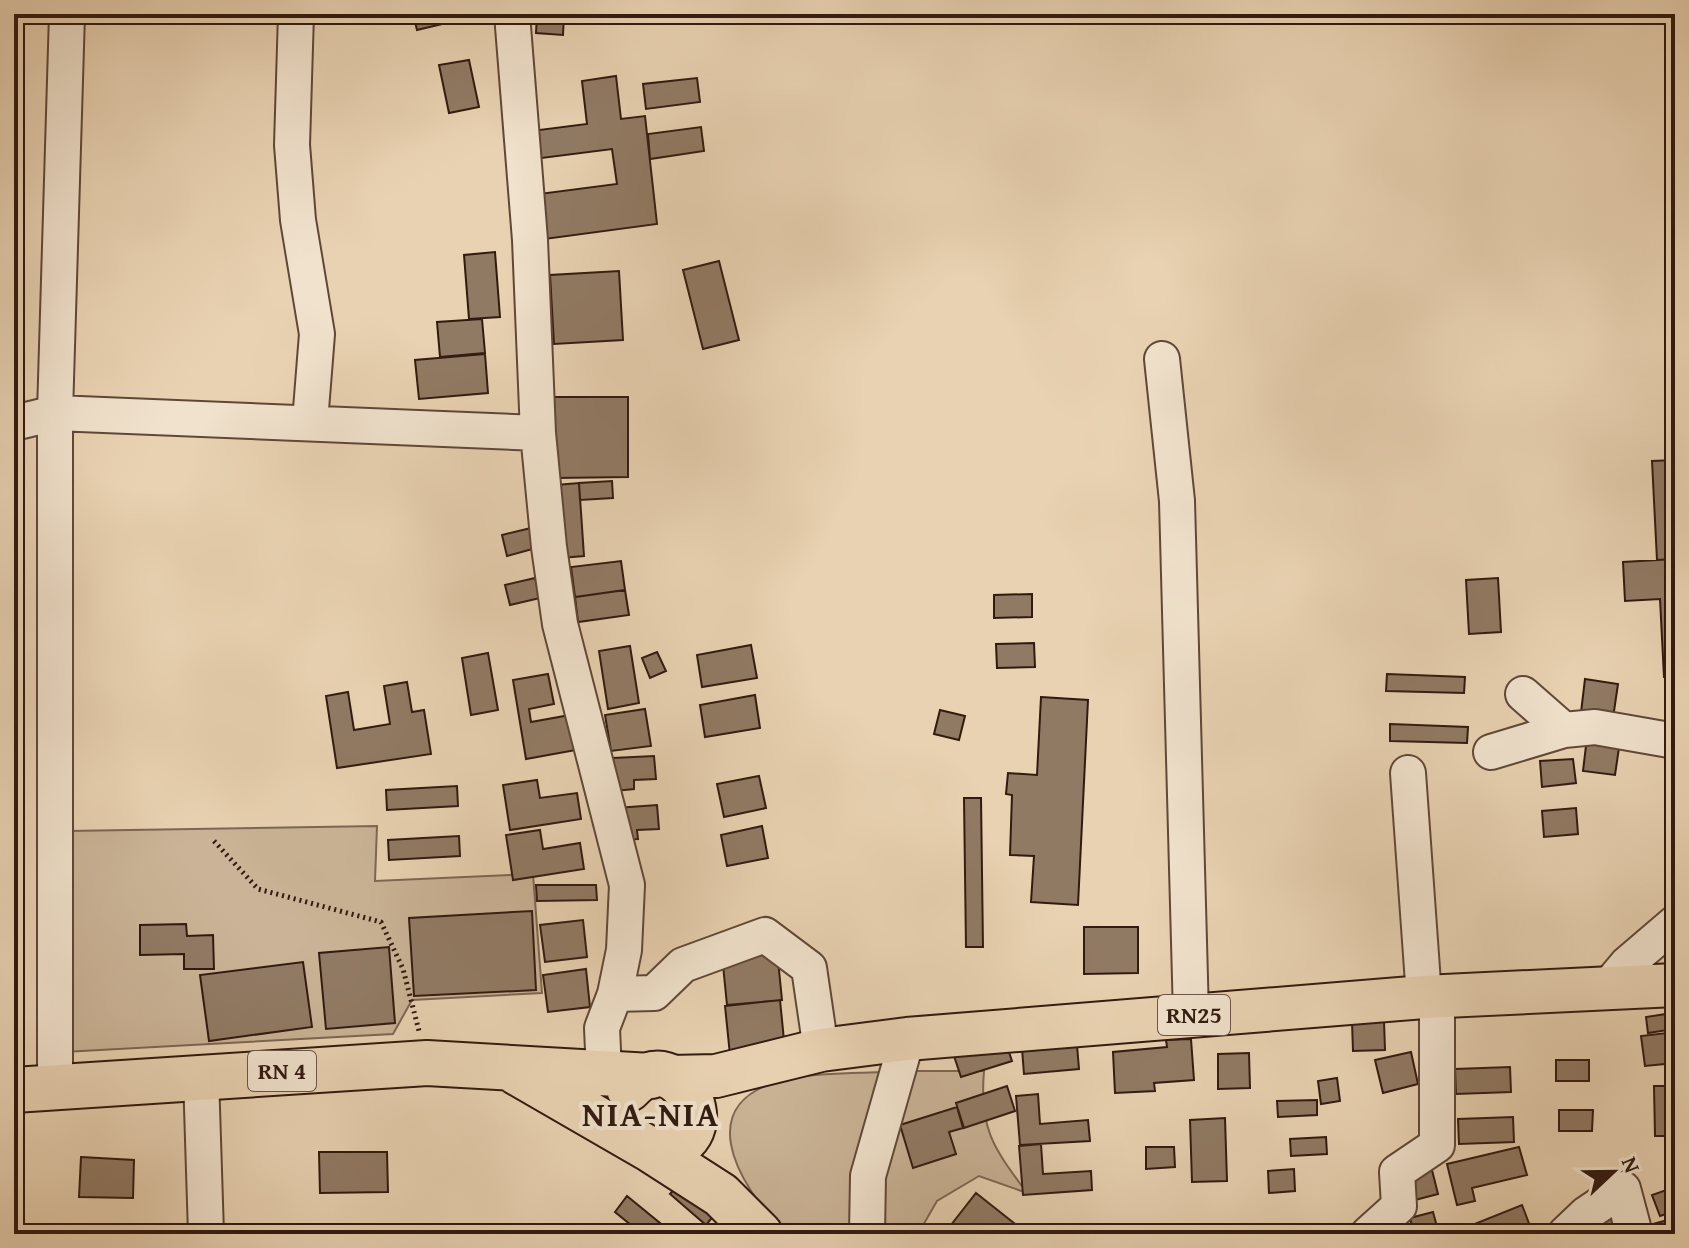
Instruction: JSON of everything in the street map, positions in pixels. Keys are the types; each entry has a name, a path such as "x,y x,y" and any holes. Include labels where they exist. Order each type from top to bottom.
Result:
{"highway":[{"name":"RN 4","path":"34,1089 427,1063 661,1076"},
{"name":"RN 4","path":"510,1069 721,1195 760,1234"},
{"path":"661,1076 680,1082 693,1099 694,1123 686,1138 674,1147 643,1146 622,1124 621,1104 632,1085 661,1076"},
{"name":"RN 4","path":"694,1123 721,1195"}],"main road":[{"name":"RN25","path":"661,1076 716,1076 821,1050 907,1039 1430,997 1675,985"},
{"path":"694,1123 716,1076"}],"street":[{"path":"34,1089 67,14"},
{"path":"296,14 292,145 298,220 317,334 310,422"},
{"path":"512,14 530,240 538,433 560,624 627,885 627,923 615,994 602,1028 604,1072"},
{"path":"1162,359 1177,501 1191,1015"},
{"path":"14,423 55,413 538,433"},
{"path":"1523,694 1564,730"},
{"path":"1491,752 1564,730 1595,727 1675,741"},
{"path":"1368,1234 1399,1206 1397,1172 1437,1145 1430,997 1408,773"},
{"path":"1606,989 1627,964 1675,923"},
{"path":"615,994 654,993 683,965 765,935 809,968 821,1050"},
{"path":"867,1234 868,1176 907,1039"},
{"path":"201,1076 206,1234"},
{"path":"1565,1234 1586,1214 1623,1189 1634,1234"}],"path":[{"path":"214,841 258,889 381,922 403,969 427,1063"}],"shaded area":[{"path":"377,826 375,881 533,874 542,993 412,1000 393,1034 64,1052 67,831"},
{"path":"905,1071 984,1071 984,1109 991,1137 1027,1193 979,1176 937,1201 918,1234 786,1234 751,1191 738,1168 731,1144 731,1123 740,1104 760,1088 793,1078"}],"building":[{"path":"413,14 472,14 472,17 417,30"},
{"path":"537,14 564,14 563,35 536,33"},
{"path":"469,60 479,107 449,113 439,65"},
{"path":"616,76 621,119 645,116 657,224 545,239 539,194 617,184 612,149 534,159 531,131 587,124 582,81"},
{"path":"697,78 700,102 646,109 643,84"},
{"path":"701,127 704,151 650,159 648,134"},
{"path":"495,252 500,317 469,319 464,255"},
{"path":"719,261 739,340 703,349 683,270"},
{"path":"619,271 623,340 554,344 550,275"},
{"path":"482,319 485,353 440,357 437,322"},
{"path":"485,354 488,393 419,399 415,360"},
{"path":"554,397 628,397 628,477 555,478"},
{"path":"1675,460 1675,559 1657,560 1652,461"},
{"path":"612,481 613,498 580,500 579,483"},
{"path":"579,483 584,556 561,558 556,485"},
{"path":"531,528 536,548 507,556 502,535"},
{"path":"1675,559 1675,676 1664,677 1660,599 1625,601 1623,562"},
{"path":"621,561 625,590 575,597 571,567"},
{"path":"535,578 540,598 510,605 505,585"},
{"path":"1498,578 1501,632 1469,634 1466,580"},
{"path":"625,590 629,615 578,622 575,597"},
{"path":"1032,594 1032,617 994,618 994,595"},
{"path":"1034,643 1035,667 997,668 996,644"},
{"path":"751,645 757,678 702,687 697,655"},
{"path":"630,646 639,703 608,709 599,651"},
{"path":"657,652 666,671 650,678 642,658"},
{"path":"488,653 498,710 471,715 462,658"},
{"path":"548,674 554,704 529,709 531,722 570,715 576,750 526,759 513,680"},
{"path":"1387,674 1465,677 1464,693 1386,691"},
{"path":"1585,679 1618,684 1612,725 1580,721"},
{"path":"407,682 412,712 424,710 431,754 337,768 326,696 348,692 354,730 390,724 384,686"},
{"path":"755,695 760,728 705,737 700,705"},
{"path":"1041,697 1088,700 1078,905 1031,902 1034,856 1010,855 1012,795 1006,794 1008,773 1037,775"},
{"path":"645,709 651,746 611,751 605,715"},
{"path":"940,710 965,716 959,740 934,734"},
{"path":"1390,724 1468,727 1467,743 1390,741"},
{"path":"1588,729 1621,734 1615,775 1583,771"},
{"path":"654,756 656,779 634,780 634,789 615,791 613,758"},
{"path":"1573,759 1576,783 1542,787 1540,761"},
{"path":"759,776 766,808 724,817 717,784"},
{"path":"537,780 540,798 577,793 581,819 510,830 503,785"},
{"path":"457,786 458,806 387,810 386,790"},
{"path":"964,798 981,798 983,947 966,947"},
{"path":"657,805 659,829 637,830 638,839 618,840 616,808"},
{"path":"1576,808 1578,834 1544,837 1542,811"},
{"path":"762,826 768,858 727,866 721,835"},
{"path":"540,830 543,849 580,843 584,869 513,880 506,835"},
{"path":"459,836 460,856 389,860 388,840"},
{"path":"536,885 596,885 597,900 537,901"},
{"path":"532,911 536,990 414,996 409,918"},
{"path":"583,920 587,957 545,962 540,925"},
{"path":"186,924 187,936 213,935 214,969 184,969 184,954 140,955 140,925"},
{"path":"1084,927 1138,927 1138,973 1084,974"},
{"path":"389,947 395,1023 326,1029 319,953"},
{"path":"777,950 782,1000 727,1005 722,955"},
{"path":"303,962 312,1027 209,1041 200,975"},
{"path":"586,969 590,1007 548,1012 543,975"},
{"path":"780,1000 785,1050 730,1055 725,1006"},
{"path":"1666,1014 1668,1030 1648,1033 1646,1017"},
{"path":"1384,1021 1385,1050 1353,1051 1352,1022"},
{"path":"1675,1032 1675,1063 1645,1066 1641,1036"},
{"path":"1004,1037 1012,1061 961,1077 953,1053"},
{"path":"1191,1039 1194,1080 1154,1083 1155,1091 1115,1093 1113,1052 1167,1047 1166,1040"},
{"path":"1077,1045 1079,1069 1024,1074 1022,1049"},
{"path":"1411,1052 1418,1084 1383,1093 1375,1060"},
{"path":"1249,1053 1250,1088 1218,1089 1218,1054"},
{"path":"1556,1060 1589,1060 1589,1081 1556,1081"},
{"path":"1510,1067 1511,1092 1456,1094 1455,1069"},
{"path":"1337,1078 1340,1101 1321,1104 1318,1081"},
{"path":"1007,1086 1015,1111 964,1128 956,1103"},
{"path":"1654,1086 1675,1086 1675,1136 1655,1136"},
{"path":"1038,1094 1040,1124 1088,1120 1090,1141 1020,1145 1016,1096"},
{"path":"1317,1100 1317,1115 1278,1117 1277,1101"},
{"path":"957,1107 963,1128 949,1132 956,1154 913,1168 900,1125"},
{"path":"1559,1110 1593,1110 1592,1131 1559,1131"},
{"path":"1513,1117 1514,1142 1459,1144 1458,1119"},
{"path":"1225,1118 1227,1181 1192,1182 1190,1120"},
{"path":"1326,1137 1327,1154 1291,1156 1290,1139"},
{"path":"1041,1144 1043,1174 1091,1171 1092,1190 1023,1195 1019,1146"},
{"path":"1146,1147 1174,1147 1175,1167 1146,1169"},
{"path":"1519,1147 1527,1175 1472,1188 1475,1201 1457,1205 1447,1164"},
{"path":"319,1152 387,1152 388,1192 320,1193"},
{"path":"81,1157 134,1160 133,1198 79,1197"},
{"path":"1430,1162 1438,1194 1415,1200 1407,1168"},
{"path":"1294,1169 1295,1191 1269,1193 1268,1171"},
{"path":"684,1178 720,1208 706,1225 670,1194"},
{"path":"1672,1188 1675,1211 1660,1216 1652,1195"},
{"path":"976,1193 1024,1231 1022,1234 944,1234"},
{"path":"627,1196 666,1228 661,1234 642,1234 615,1212"},
{"path":"1522,1205 1533,1234 1476,1234 1472,1225"},
{"path":"1617,1211 1624,1234 1591,1234 1587,1220"},
{"path":"1433,1212 1439,1234 1414,1234 1410,1218"},
{"path":"1675,1218 1675,1234 1656,1234 1653,1224"}],"district":[{"name":"NIA-NIA","path":"651,1114"}]}
